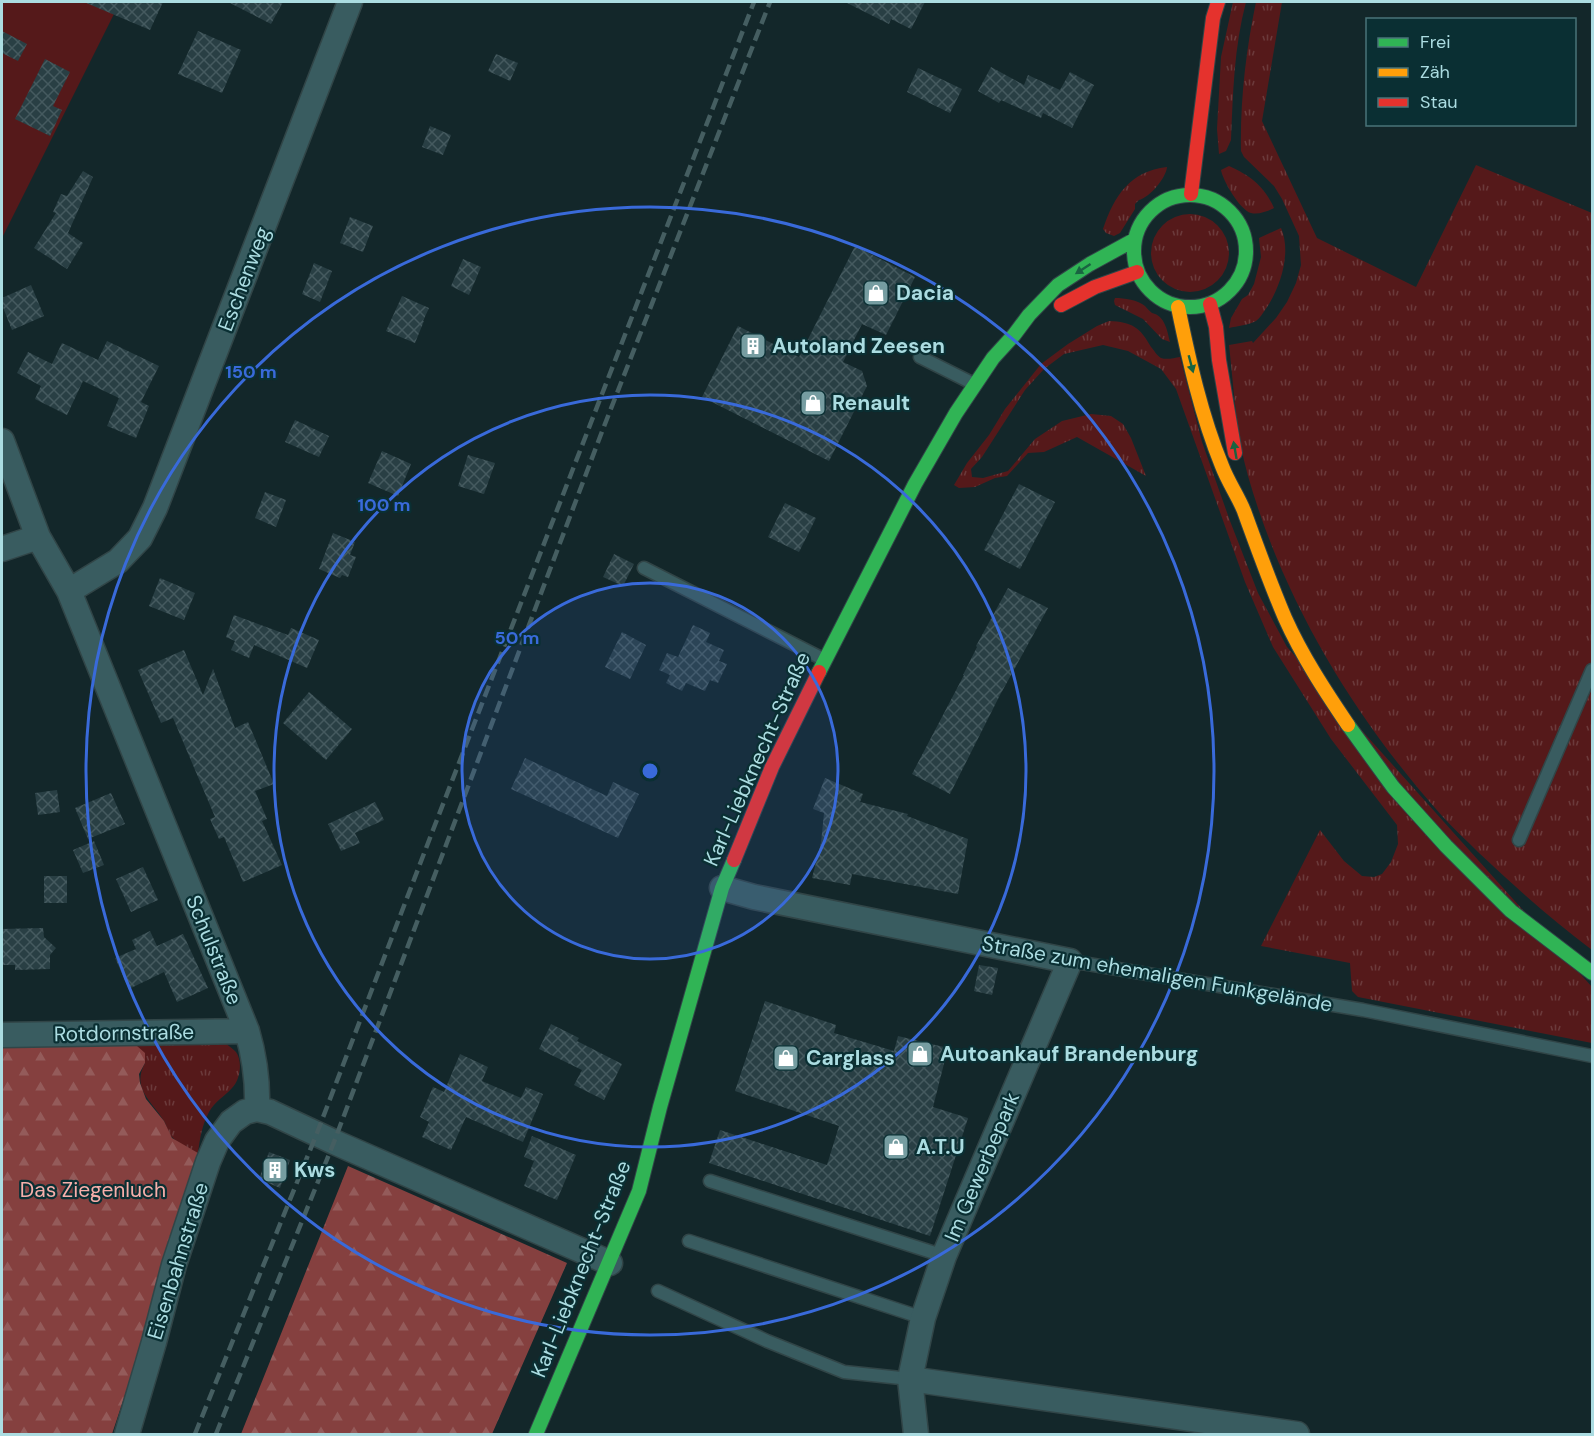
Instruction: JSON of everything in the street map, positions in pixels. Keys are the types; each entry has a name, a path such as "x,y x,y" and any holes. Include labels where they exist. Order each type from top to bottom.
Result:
{"main road":[{"path":"1191,194 1212,30 1218,2"},
{"path":"1191,194 1208,197 1223,206 1235,218 1244,233 1246,250 1244,267 1237,283 1225,295 1210,304 1194,308 1178,307 1161,300 1146,288 1137,272 1133,256 1134,240 1139,225 1148,212 1160,202 1175,196 1191,194"},
{"name":"Karl-Liebknecht-Straße","path":"536,1434 639,1191 660,1107 722,888 772,767 825,660 915,484 956,413 993,358 1058,285 1134,240"},
{"name":"Karl-Liebknecht-Straße","path":"1014,335 1058,306 1095,287 1137,272"},
{"path":"1210,304 1216,327 1219,360 1243,508"},
{"path":"1178,307 1202,406 1222,467 1243,508 1286,620 1320,684 1393,787 1446,846 1511,911 1593,973"}],"street":[{"name":"Eschenweg","path":"69,591 118,561 140,538 155,508 350,2"},
{"name":"Schulstraße","path":"2,441 38,537 69,591 247,1031 254,1054 258,1084 257,1109"},
{"path":"2,549 38,537"},
{"name":"Straße zum ehemaligen Funkgelände","path":"722,888 754,897 1070,961"},
{"name":"Im Gewerbepark","path":"916,1434 910,1379 923,1318 944,1256 1070,961"},
{"name":"Rotdornstraße","path":"2,1036 247,1031"},
{"path":"257,1109 270,1112 610,1263"},
{"name":"Eisenbahnstraße","path":"127,1434 174,1265 208,1162 217,1141 231,1122 245,1112 257,1109"},
{"path":"910,1379 1297,1434"}],"lane":[{"path":"920,357 975,384"},
{"path":"644,568 825,660"},
{"path":"1519,840 1593,670"},
{"name":"Straße zum ehemaligen Funkgelände","path":"1070,961 1363,1010 1593,1056"},
{"path":"710,1181 944,1256"},
{"path":"689,1241 923,1318"},
{"path":"658,1291 767,1341 844,1372 910,1379"}],"green space":[{"path":"2,2 120,2 2,238"},
{"path":"1233,2 1246,2 1233,88 1231,140 1226,151 1219,154 1217,129 1221,57"},
{"path":"1256,2 1282,2 1262,121 1317,238 1416,287 1476,165 1592,213 1592,950 1534,903 1456,830 1380,740 1326,657 1302,613 1263,523 1248,476 1241,444 1229,345 1252,341 1253,343 1276,318 1296,283 1301,265 1299,236 1282,199 1274,186 1244,157 1241,151 1244,76"},
{"path":"1229,166 1256,182 1274,208 1251,213 1242,207 1228,188 1222,175 1221,170"},
{"path":"1167,167 1157,186 1135,204 1135,209 1120,233 1114,236 1106,233 1103,229 1107,217 1125,187 1143,174"},
{"path":"1190,214 1205,217 1222,231 1229,253 1226,268 1212,285 1190,292 1175,289 1158,275 1151,253 1154,238 1168,221"},
{"path":"1281,228 1285,259 1275,292 1256,321 1229,328 1231,318 1254,284 1261,257 1259,238"},
{"path":"1115,298 1139,302 1160,317 1165,324 1170,342 1162,339 1143,319 1115,305"},
{"path":"1109,321 1129,324 1139,330 1161,358 1180,357 1202,442 1230,521 1258,593 1287,647 1592,987 1592,1043 1358,997 1352,991 1350,963 1261,946 1320,830 1344,861 1362,876 1374,877 1382,874 1391,862 1398,844 1397,825 1331,739 1273,647 1245,582 1176,389 1161,369 1128,351 1103,345 1064,354 1044,369 1025,390 982,457 971,469 972,477 983,478 1008,471 1035,439 1062,421 1091,414 1111,416 1123,424 1146,476 1077,437 1044,452 1028,453 1007,476 995,478 975,487 959,488 954,485 1005,409 1041,364 1068,344"},
{"name":"Das Ziegenluch","path":"2,1037 137,1046 145,1053 145,1063 139,1074 146,1099 164,1121 172,1138 198,1153 171,1257 112,1434 2,1434"},
{"path":"225,1043 238,1056 239,1076 235,1085 211,1108 203,1127 198,1153 178,1142 170,1134 142,1088 140,1080 145,1063 127,1044"},
{"path":"348,1166 567,1263 492,1434 241,1434"}],"building":[{"path":"84,2 163,2 150,30"},
{"path":"228,2 283,2 271,24"},
{"path":"845,2 925,2 911,29 891,19 889,24"},
{"path":"2,31 27,44 18,61 2,53"},
{"path":"198,31 241,50 222,93 178,74"},
{"path":"496,54 518,63 510,81 488,71"},
{"path":"45,59 70,72 53,106 62,110 50,136 15,119"},
{"path":"991,67 1024,85 1028,75 1060,90 1070,72 1094,85 1072,128 1043,113 1041,118 1001,100 999,103 978,91"},
{"path":"918,68 962,89 950,113 907,92"},
{"path":"430,126 451,135 443,155 422,147"},
{"path":"83,171 93,177 68,233 83,243 67,269 34,248 56,213 53,212 61,194 67,196"},
{"path":"350,217 373,226 363,252 340,243"},
{"name":"Autoland Zeesen","path":"855,246 915,277 886,335 862,324 843,362 862,371 867,386 829,461 702,397 738,326 799,357"},
{"path":"463,259 481,267 469,295 451,286"},
{"path":"314,263 332,271 320,302 302,294"},
{"path":"31,285 44,316 12,330 2,305 2,298"},
{"path":"402,296 429,308 415,343 386,331"},
{"path":"107,341 159,366 141,402 149,406 136,438 107,426 119,398 83,381 67,415 35,399 41,386 17,373 28,352 52,364 62,343 98,360"},
{"path":"295,420 329,436 319,457 285,442"},
{"path":"382,451 411,464 398,496 368,483"},
{"path":"468,455 495,463 484,494 458,486"},
{"path":"1019,484 1055,502 1020,569 984,550"},
{"path":"265,492 286,500 276,527 255,518"},
{"path":"785,503 816,518 799,552 768,537"},
{"path":"333,533 355,542 350,555 356,557 348,577 342,575 340,578 319,569"},
{"path":"614,554 634,564 623,586 603,577"},
{"path":"160,578 195,593 184,620 149,606"},
{"path":"1008,588 1048,608 1000,695 950,794 912,774 964,675 976,646"},
{"path":"234,615 288,635 291,628 319,640 307,668 254,645 249,658 231,650 235,641 226,637"},
{"path":"693,625 710,633 706,642 724,650 719,661 727,664 718,683 710,680 705,691 686,683 682,691 666,683 670,675 659,670 667,653 678,657"},
{"path":"622,632 646,645 630,679 605,667"},
{"path":"184,650 203,695 213,669 235,728 248,722 274,784 255,791 267,819 262,821 282,865 243,882 224,837 219,839 210,819 215,817 173,718 161,723 138,670"},
{"path":"309,692 352,729 326,760 283,723"},
{"path":"525,758 607,796 613,782 639,794 618,838 511,789"},
{"path":"825,778 863,794 860,802 908,814 907,816 968,839 958,894 852,874 850,885 812,878 821,843 824,813 813,809"},
{"path":"57,790 60,812 38,815 35,793"},
{"path":"111,793 125,824 88,839 75,808"},
{"path":"375,802 384,820 355,833 360,843 341,851 328,824"},
{"path":"94,841 104,865 83,873 73,850"},
{"path":"143,867 158,900 131,912 116,879"},
{"path":"44,876 67,876 67,903 44,903"},
{"path":"43,928 44,937 56,948 50,955 50,969 15,970 15,965 2,965 2,929"},
{"path":"150,931 157,946 183,934 208,988 177,1002 164,972 129,989 115,958 136,949 132,940"},
{"path":"979,965 998,968 992,995 974,991"},
{"path":"765,1001 836,1025 834,1033 894,1051 898,1036 948,1048 933,1107 968,1118 930,1236 709,1163 720,1130 827,1165 839,1126 735,1091"},
{"path":"551,1024 579,1038 577,1041 622,1064 604,1100 574,1085 582,1070 539,1049"},
{"path":"460,1054 488,1067 482,1081 521,1098 526,1087 543,1094 523,1142 466,1117 451,1150 422,1137 429,1122 420,1117 433,1087 444,1092"},
{"path":"532,1136 576,1155 557,1200 524,1186 534,1161 524,1157"},
{"name":"Kws","path":"269,1152 290,1160 280,1188 259,1179"}],"railway":[{"path":"195,1434 317,1133 754,2"},
{"path":"216,1434 334,1142 603,429 770,2"}],"traffic: fast":[{"path":"1190,195 1212,199 1230,211 1242,229 1246,251 1242,273 1230,291 1212,303 1190,307 1168,303 1150,291 1138,273 1134,251 1138,229 1150,211 1168,199 1190,195"},
{"path":"819,672 915,484 956,413 993,358 1058,285 1134,240"},
{"path":"1348,725 1393,787 1446,846 1511,911 1592,973"},
{"path":"536,1434 639,1191 660,1107 722,888 734,860"}],"traffic: slow":[{"path":"1178,307 1202,407 1222,466 1244,511 1285,618 1314,673 1348,725"}],"traffic: jam":[{"path":"1191,194 1213,18 1218,2"},
{"path":"1061,305 1095,287 1137,272"},
{"path":"1210,304 1216,327 1219,360 1235,453"},
{"path":"734,860 772,767 819,672"}],"place":[{"name":"Dacia","path":"876,293"},
{"name":"Autoland Zeesen","path":"753,346"},
{"name":"Renault","path":"813,403"},
{"name":"Autoankauf Brandenburg","path":"920,1054"},
{"name":"Carglass","path":"786,1058"},
{"name":"A.T.U","path":"896,1147"},
{"name":"Kws","path":"275,1170"}]}
